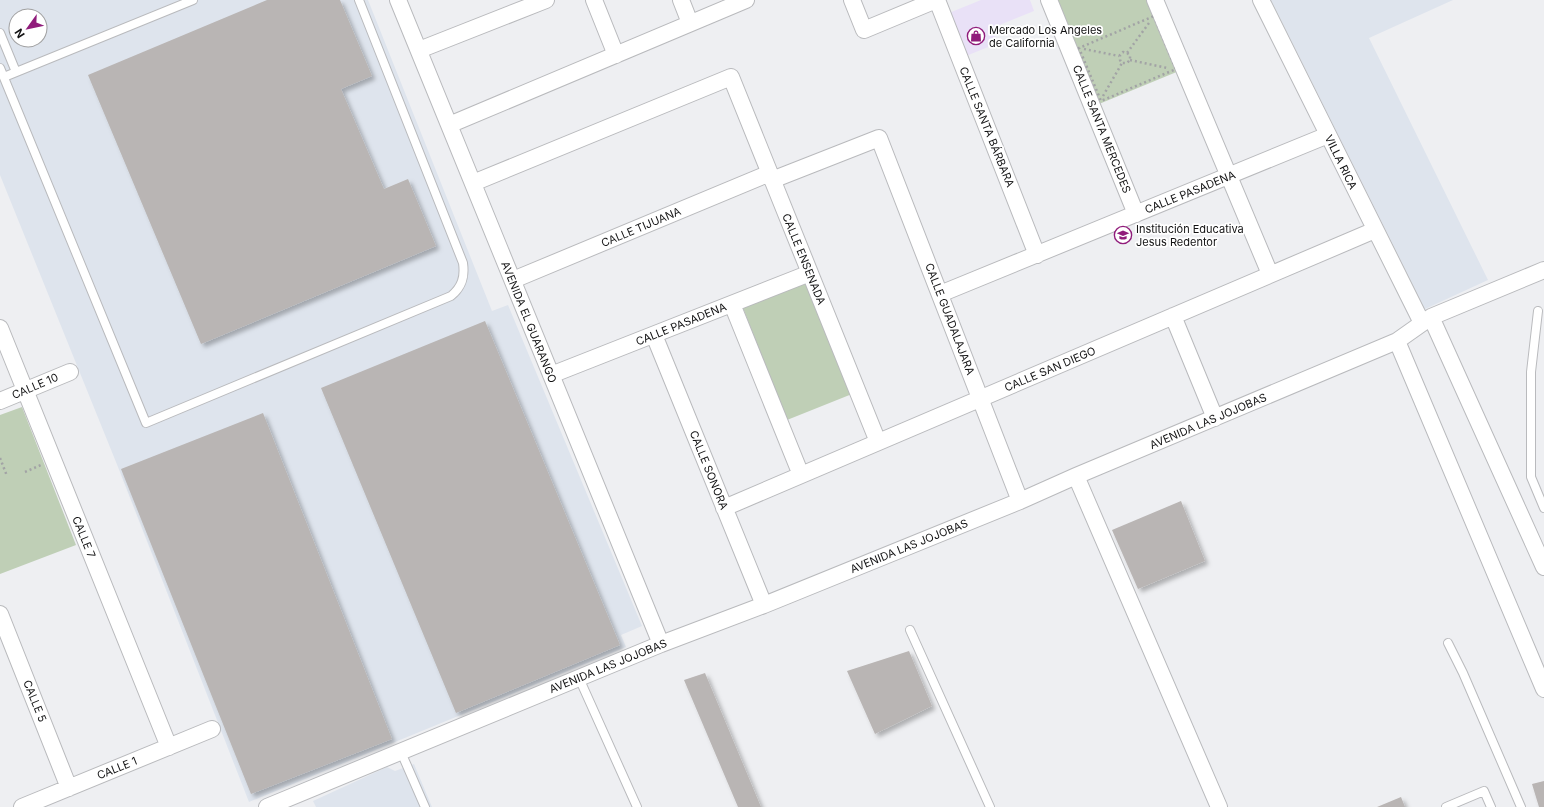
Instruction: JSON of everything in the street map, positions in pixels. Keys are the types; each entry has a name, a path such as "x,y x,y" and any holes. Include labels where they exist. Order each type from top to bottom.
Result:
{"street":[{"name":"AVENIDA EL GUARANGO","path":"398,0 661,644"},
{"path":"419,50 546,0"},
{"path":"594,0 616,55"},
{"path":"681,0 690,23"},
{"path":"449,125 746,0"},
{"path":"852,0 864,30 936,0"},
{"name":"CALLE SANTA BÁRBARA","path":"936,0 1037,255"},
{"name":"CALLE SANTA MERCEDES","path":"1049,0 1075,50 1096,102 1136,214"},
{"name":"VILLA RICA","path":"1261,0 1375,230 1427,320 1544,567"},
{"path":"1156,10 1179,68 1229,176 1270,274"},
{"name":"CALLE ENSENADA","path":"473,183 731,77 878,442"},
{"name":"CALLE PASADENA","path":"940,294 1328,135"},
{"name":"CALLE TIJUANA","path":"512,280 771,176 879,138"},
{"name":"CALLE GUADALAJARA","path":"879,138 1020,501"},
{"name":"CALLE SAN DIEGO","path":"724,508 1375,230"},
{"name":"AVENIDA LAS JOJOBAS","path":"267,807 661,644 764,605 1020,501 1396,341 1427,320 1544,270"},
{"name":"CALLE PASADENA","path":"551,375 810,273"},
{"path":"732,304 801,475"},
{"path":"1174,316 1215,418"},
{"name":"CALLE 7","path":"0,328 169,747"},
{"name":"CALLE SONORA","path":"654,335 764,605"},
{"path":"1396,341 1544,689"},
{"name":"CALLE 10","path":"0,401 70,372"},
{"path":"1076,476 1219,807"},
{"name":"CALLE 5","path":"0,614 70,788"},
{"name":"CALLE 1","path":"26,806 212,729"}],"lane":[{"path":"4,77 193,0"},
{"path":"0,68 146,423 451,296 458,291 462,284 464,271 463,263 359,0"},
{"path":"0,33 16,72"},
{"path":"1538,311 1531,372 1531,477 1544,508"},
{"path":"910,630 990,807"},
{"path":"1448,643 1463,673 1521,807"},
{"path":"579,678 637,807"},
{"path":"401,752 425,807"},
{"path":"1446,807 1484,791 1491,807"}],"path":[{"path":"1075,50 1156,10"},
{"path":"1127,53 1156,10"},
{"path":"1156,10 1179,68"},
{"path":"1075,50 1119,56 1123,52 1127,53"},
{"path":"1075,50 1096,102"},
{"path":"1127,53 1130,55 1130,60"},
{"path":"1119,56 1122,63"},
{"path":"1096,102 1122,63 1127,63 1130,60 1179,68"},
{"path":"1096,102 1179,68"},
{"path":"0,458 7,476"},
{"path":"24,472 43,465"}],"shaded area":[{"path":"0,0 368,0 492,311 508,305 642,626 621,635 626,647 249,802 118,467 0,175"},
{"name":"Mercado Los Angeles de California","path":"981,0 1030,0 1034,11 992,28 998,43 966,56 949,13"},
{"path":"1271,0 1453,0 1369,38 1488,280 1425,309"},
{"path":"414,764 432,807 316,807 313,801 387,767 395,771"}],"green space":[{"path":"1056,0 1149,0 1179,71 1099,104"},
{"path":"808,282 852,394 787,420 743,308"},
{"path":"22,407 76,545 0,574 0,415"}],"building":[{"path":"267,0 340,0 372,76 341,89 384,189 408,179 436,246 201,344 88,75"},
{"path":"485,321 620,645 456,713 321,388"},
{"path":"263,413 392,739 251,794 121,469"},
{"path":"1181,501 1205,561 1138,589 1112,530"},
{"path":"909,651 932,706 875,734 847,671"},
{"path":"705,673 761,807 738,807 684,680"},
{"path":"1544,781 1544,807 1539,807 1532,784"},
{"path":"1401,797 1405,807 1377,807"}],"place":[{"name":"Mercado Los Angeles de California","path":"976,36"},
{"name":"Institución Educativa Jesus Redentor","path":"1123,235"}]}
